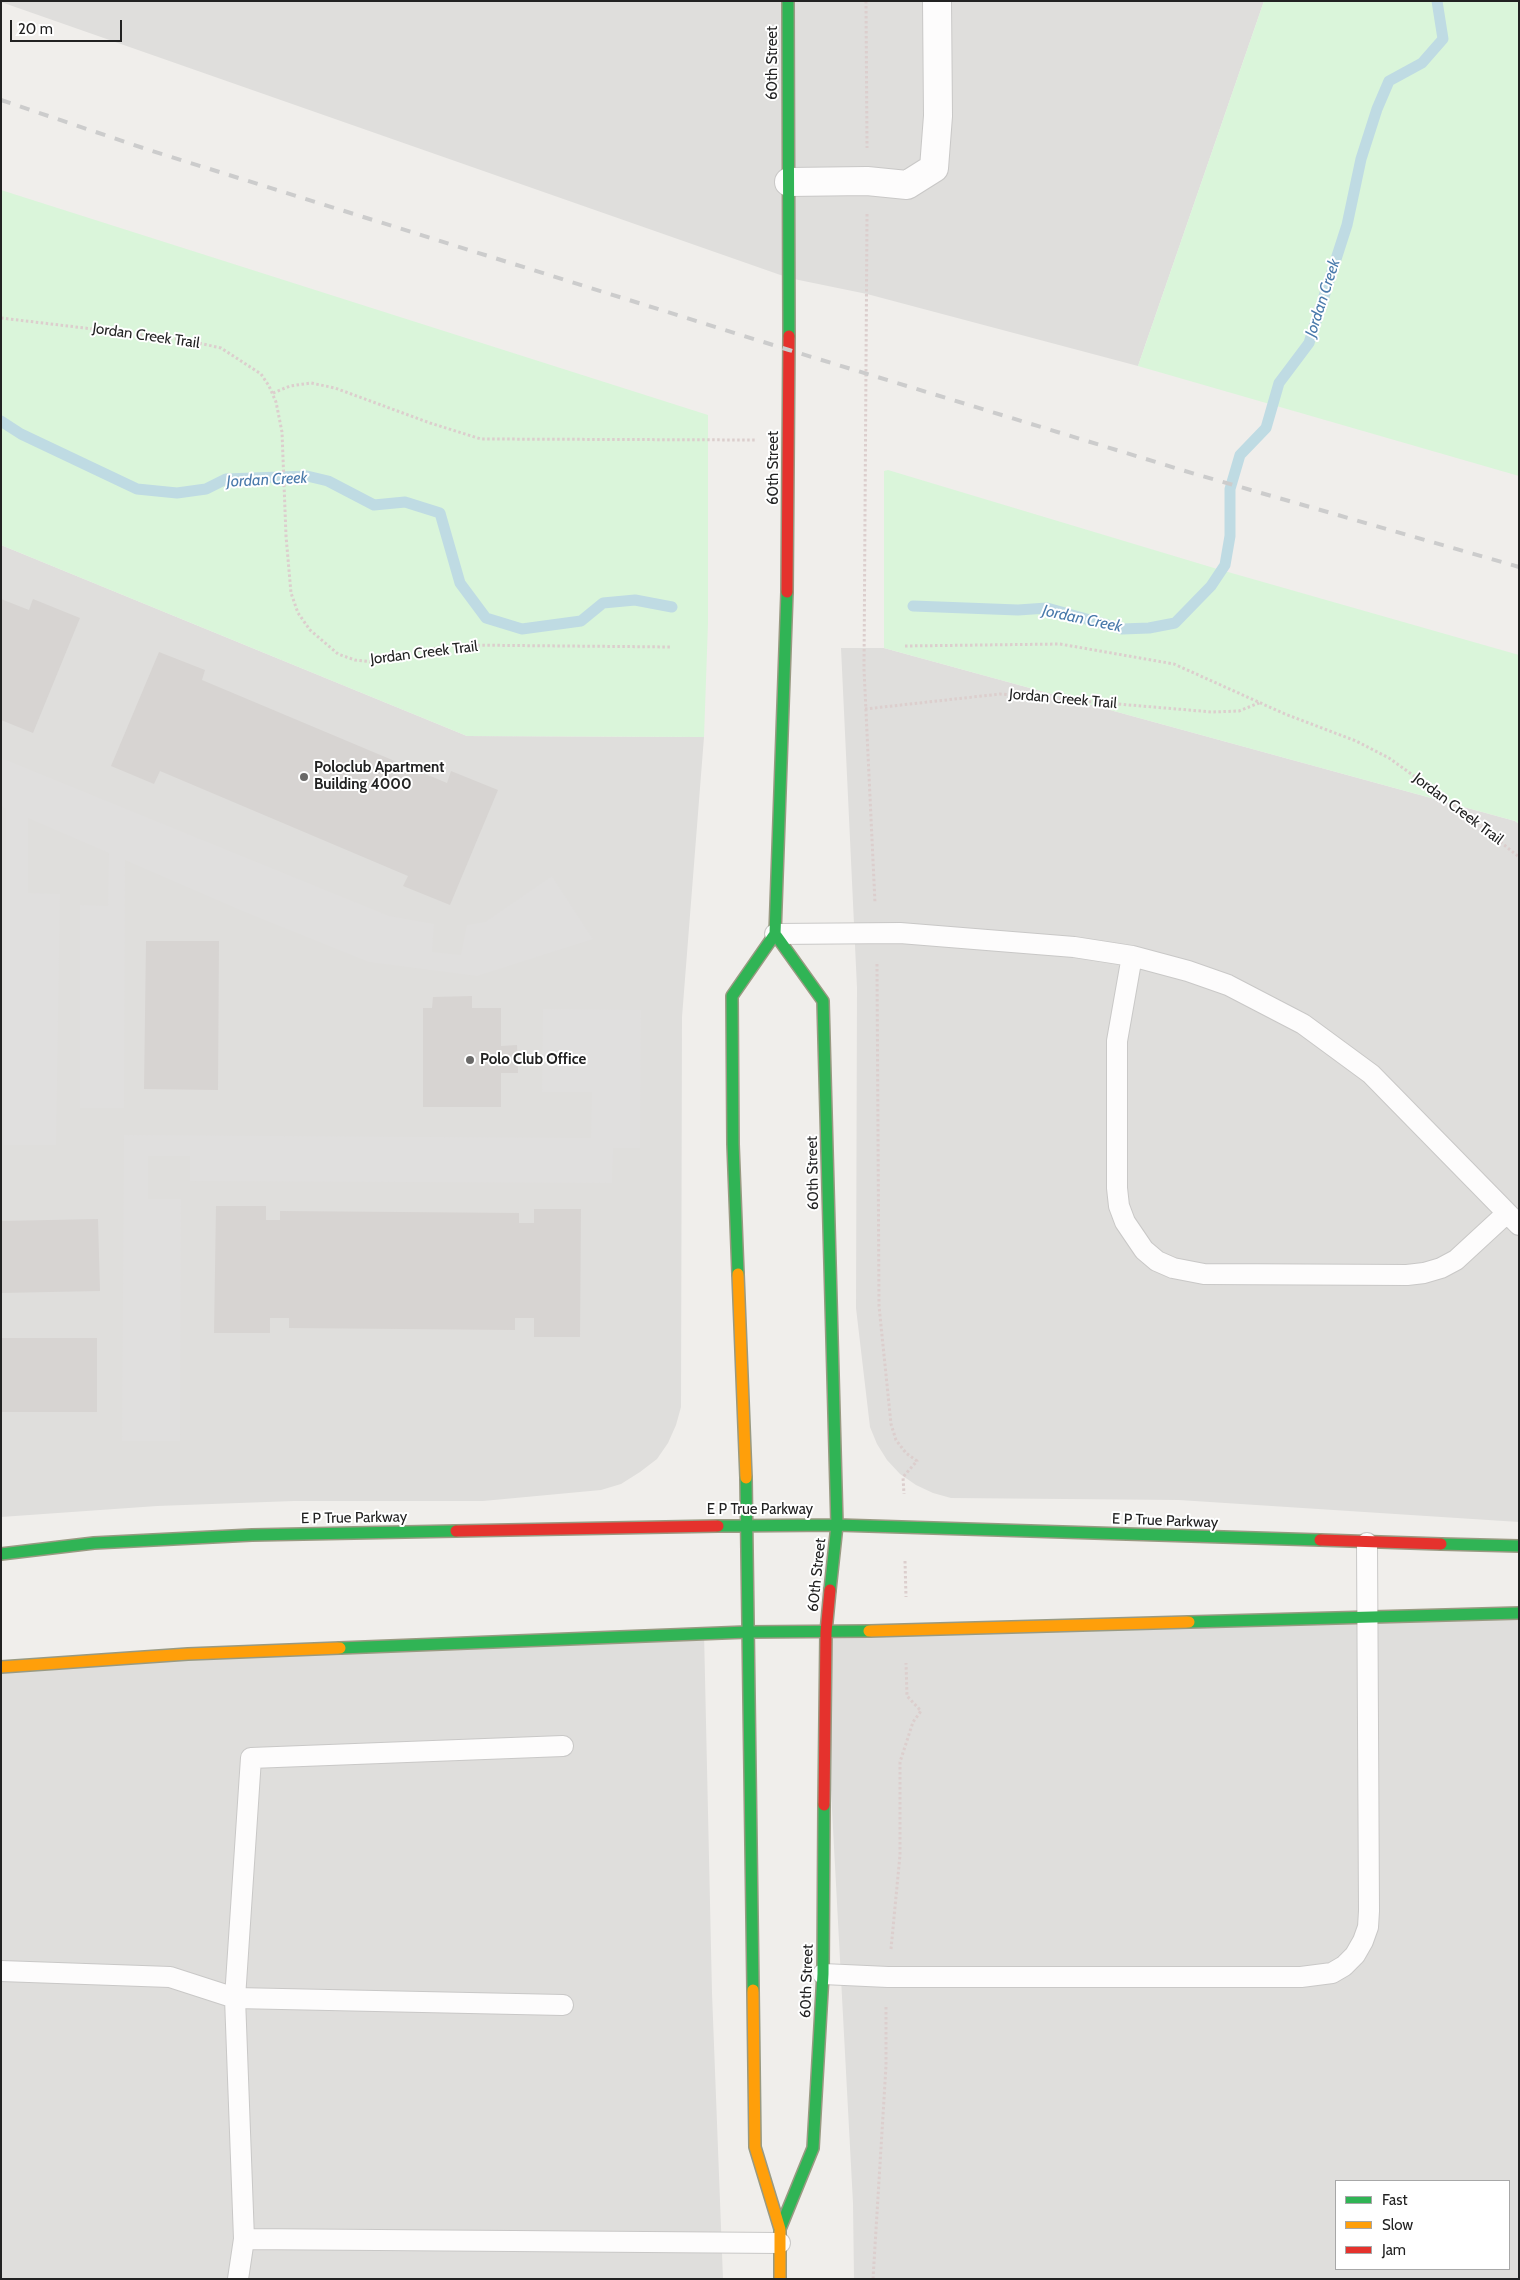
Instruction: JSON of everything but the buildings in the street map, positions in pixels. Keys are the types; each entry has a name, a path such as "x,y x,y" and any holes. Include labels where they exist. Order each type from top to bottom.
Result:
{"main road":[{"name":"60th Street","path":"780,2279 780,2236 755,2147 747,1632 748,1525 733,1144 732,996 775,934 789,549 788,1"},
{"name":"60th Street","path":"775,934 823,1001 837,1525 826,1632 823,1974 812,2148 780,2236"},
{"name":"E P True Parkway","path":"1,1554 94,1543 252,1535 748,1525 837,1525 1367,1543 1519,1546"},
{"path":"1,1667 188,1654 747,1632 826,1632 1519,1613"}],"street":[{"path":"788,182 867,181 907,185 934,168 938,116 937,1"}],"lane":[{"path":"775,934 900,933 1074,947 1132,956 1188,971 1228,985 1266,1003 1317,1033 1371,1074 1513,1219 1456,1260 1424,1273 1407,1275 1204,1274 1173,1268 1158,1261 1144,1250 1124,1222 1119,1206 1116,1042 1132,956"},
{"path":"823,1974 888,1976 1301,1977 1332,1973 1344,1966 1355,1955 1363,1941 1368,1927 1369,1911 1367,1543"},
{"path":"238,2279 244,2239 235,1998 251,1758 563,1746"},
{"path":"1,1970 170,1977 235,1998 563,2005"},
{"path":"244,2239 780,2236"}],"path":[{"path":"866,1 867,373 864,668 876,934 879,1306 891,1424 896,1440 906,1453 917,1461 903,1477 907,1696 921,1711 913,1722 900,1762 900,1855 888,1976 886,2066 873,2279"},
{"name":"Jordan Creek Trail","path":"1,318 185,340 222,348 261,374 273,393 282,432 286,536 291,593 298,613 310,630 324,644 338,654 355,660 388,660 416,651 461,645 672,647"},
{"path":"273,393 290,386 311,383 335,388 430,423 481,438 789,441"},
{"name":"Jordan Creek Trail","path":"905,646 1060,644 1174,664 1356,741 1390,758 1456,806 1519,856"},
{"name":"Jordan Creek Trail","path":"865,709 1000,694 1212,712 1239,710 1260,702"}],"shaded area":[{"path":"1264,1 1138,366 867,294 789,278 1,2"},
{"path":"1,545 467,736 704,737 682,1017 681,1407 668,1443 657,1459 640,1472 621,1484 601,1490 483,1501 294,1501 157,1506 1,1517"},
{"path":"841,648 884,648 1515,821 1519,824 1519,1522 1179,1500 951,1498 933,1493 916,1485 900,1474 887,1460 877,1444 870,1427 856,1308 857,988"},
{"path":"1,758 389,916 434,924 432,952 461,955 467,925 485,922 552,876 593,939 477,976 369,962 245,912 125,860 124,1108 80,1108 80,905 108,906 109,853 28,818 28,893 60,894 56,1145 4,1145 6,809 1,806"},
{"path":"543,1009 641,1010 640,1148 613,1148 612,1183 190,1181 190,1156 148,1156 148,1199 181,1199 180,1441 122,1441 124,1135 591,1138 592,1092 542,1092"},
{"path":"1519,1613 1519,2279 854,2279 853,2203 826,1697 826,1632"},
{"path":"704,1632 712,1993 723,2279 1,2279 1,1667"}],"green space":[{"path":"1264,1 1519,1 1519,476 1138,366"},
{"path":"1,190 708,415 708,623 704,737 467,736 1,545"},
{"path":"888,470 1214,568 1519,655 1519,824 1515,821 884,648 884,471"}],"waterway":[{"name":"Jordan Creek","path":"913,606 1018,610 1047,608 1122,629 1149,628 1175,623 1211,586 1225,565 1230,536 1230,489 1240,455 1266,428 1279,383 1309,343 1347,225 1361,159 1377,109 1389,81 1422,63 1443,39 1437,1"},
{"name":"Jordan Creek","path":"1,421 21,434 137,489 177,493 206,489 226,479 307,476 328,481 374,505 405,502 440,513 460,583 486,618 522,629 581,621 603,603 635,600 672,607"}],"railway":[{"path":"1,100 149,150 789,350 1195,474 1519,567"}],"traffic: fast":[{"path":"788,1 789,336"},
{"path":"738,1274 733,1144 732,996 775,934 787,592"},
{"path":"775,934 823,1001 837,1525 830,1590"},
{"path":"746,1478 753,1990"},
{"path":"718,1526 837,1525 1320,1540"},
{"path":"1,1554 94,1543 252,1535 456,1531"},
{"path":"1441,1544 1519,1546"},
{"path":"1189,1622 1519,1613"},
{"path":"340,1648 747,1632 869,1631"},
{"path":"780,2229 813,2148 823,1974 824,1805"}],"traffic: slow":[{"path":"738,1274 746,1478"},
{"path":"869,1631 1189,1622"},
{"path":"1,1667 188,1654 340,1648"},
{"path":"753,1990 755,2147 780,2229 780,2279"}],"traffic: jam":[{"path":"787,592 789,336"},
{"path":"456,1531 718,1526"},
{"path":"1320,1540 1441,1544"},
{"path":"824,1805 826,1632 830,1590"}],"place":[{"name":"Poloclub Apartment Building 4000","path":"304,777"},
{"name":"Polo Club Office","path":"470,1060"}]}
